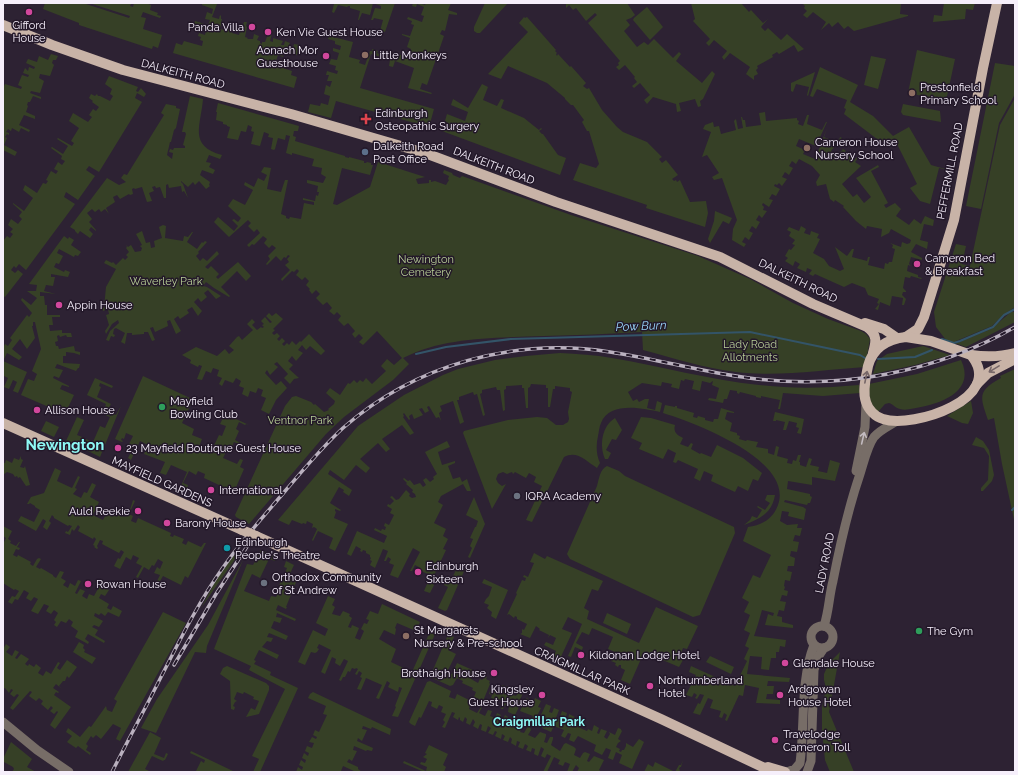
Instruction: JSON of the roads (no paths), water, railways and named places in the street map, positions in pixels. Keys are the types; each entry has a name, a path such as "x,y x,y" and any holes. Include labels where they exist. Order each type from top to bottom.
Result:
{"main road":[{"name":"PEFFERMILL ROAD","path":"902,338 918,329 924,317 954,220 982,68 997,3"},
{"name":"DALKEITH ROAD","path":"3,25 52,45 123,70 291,114 421,151 562,204 720,257 813,304 867,327 876,338 873,353"},
{"path":"924,317 926,331 931,341"},
{"name":"DALKEITH ROAD","path":"853,320 878,326 902,338"},
{"path":"1015,353 1007,356 990,357 971,355 931,341 902,338 881,345 873,353 865,381 864,396 869,408 878,417 897,421 927,417 946,410 967,396 988,373 1015,359"},
{"path":"971,355 974,358 978,372 977,384"},
{"name":"MAYFIELD GARDENS","path":"3,423 224,522"},
{"name":"CRAIGMILLAR PARK","path":"224,522 773,772"},
{"name":"CRAIGMILLAR PARK","path":"755,763 786,772"}],"street":[{"name":"LADY ROAD","path":"824,626 865,427 866,402"},
{"name":"LADY ROAD","path":"850,504 871,443 880,431 897,421"},
{"path":"807,772 811,761 814,674 817,660 824,648 831,644 833,637 831,630 824,626 818,626 812,631 811,639 814,645 824,648"},
{"path":"786,772 798,766 800,759 807,673 810,654 814,645"},
{"path":"3,722 37,750 69,772"},
{"path":"800,759 803,772"},
{"path":"811,761 815,772"}],"waterway":[{"name":"Pow Burn","path":"940,340 942,339 954,343 960,341 993,327 1004,315 1015,309"},
{"name":"Pow Burn","path":"416,354 446,347 511,339 750,332 860,355 865,358"},
{"name":"Pow Burn","path":"878,359 915,357 932,350"},
{"path":"1012,510 1015,507"}],"railway":[{"path":"112,772 197,608 237,548 306,466 335,435 372,406 402,387 435,372 468,360 503,353 538,349 574,348 610,352 749,378 818,382 852,379 920,367 984,343 1015,327"},
{"path":"174,665 216,594 252,539"}],"place":[{"name":"Gifford House","path":"29,12"},
{"name":"Panda Villa","path":"252,27"},
{"name":"Ken Vie Guest House","path":"268,32"},
{"name":"Little Monkeys","path":"365,55"},
{"name":"Aonach Mor Guesthouse","path":"326,56"},
{"name":"Prestonfield Primary School","path":"912,93"},
{"name":"Edinburgh Osteopathic Surgery","path":"366,119"},
{"name":"Cameron House Nursery School","path":"807,148"},
{"name":"Dalkeith Road Post Office","path":"365,152"},
{"name":"Cameron Bed & Breakfast","path":"917,264"},
{"name":"Appin House","path":"59,305"},
{"name":"Mayfield Bowling Club","path":"162,407"},
{"name":"Allison House","path":"37,410"},
{"name":"23 Mayfield Boutique Guest House","path":"118,448"},
{"name":"International","path":"211,490"},
{"name":"IQRA Academy","path":"517,496"},
{"name":"Auld Reekie","path":"138,511"},
{"name":"Barony House","path":"167,523"},
{"name":"Edinburgh People's Theatre","path":"227,548"},
{"name":"Edinburgh Sixteen","path":"418,572"},
{"name":"Orthodox Community of St Andrew","path":"264,583"},
{"name":"Rowan House","path":"88,584"},
{"name":"The Gym","path":"919,631"},
{"name":"St Margarets Nursery & Pre-school","path":"406,636"},
{"name":"Kildonan Lodge Hotel","path":"581,655"},
{"name":"Glendale House","path":"785,663"},
{"name":"Brothaigh House","path":"494,673"},
{"name":"Northumberland Hotel","path":"650,686"},
{"name":"Kingsley Guest House","path":"542,695"},
{"name":"Ardgowan House Hotel","path":"780,695"},
{"name":"Travelodge Cameron Toll","path":"775,740"}],"district":[{"name":"Newington","path":"65,445"},
{"name":"Craigmillar Park","path":"539,722"}],"park label":[{"name":"Newington Cemetery","path":"426,265"},
{"name":"Waverley Park","path":"166,281"},
{"name":"Lady Road Allotments","path":"750,350"},
{"name":"Ventnor Park","path":"300,420"}]}
